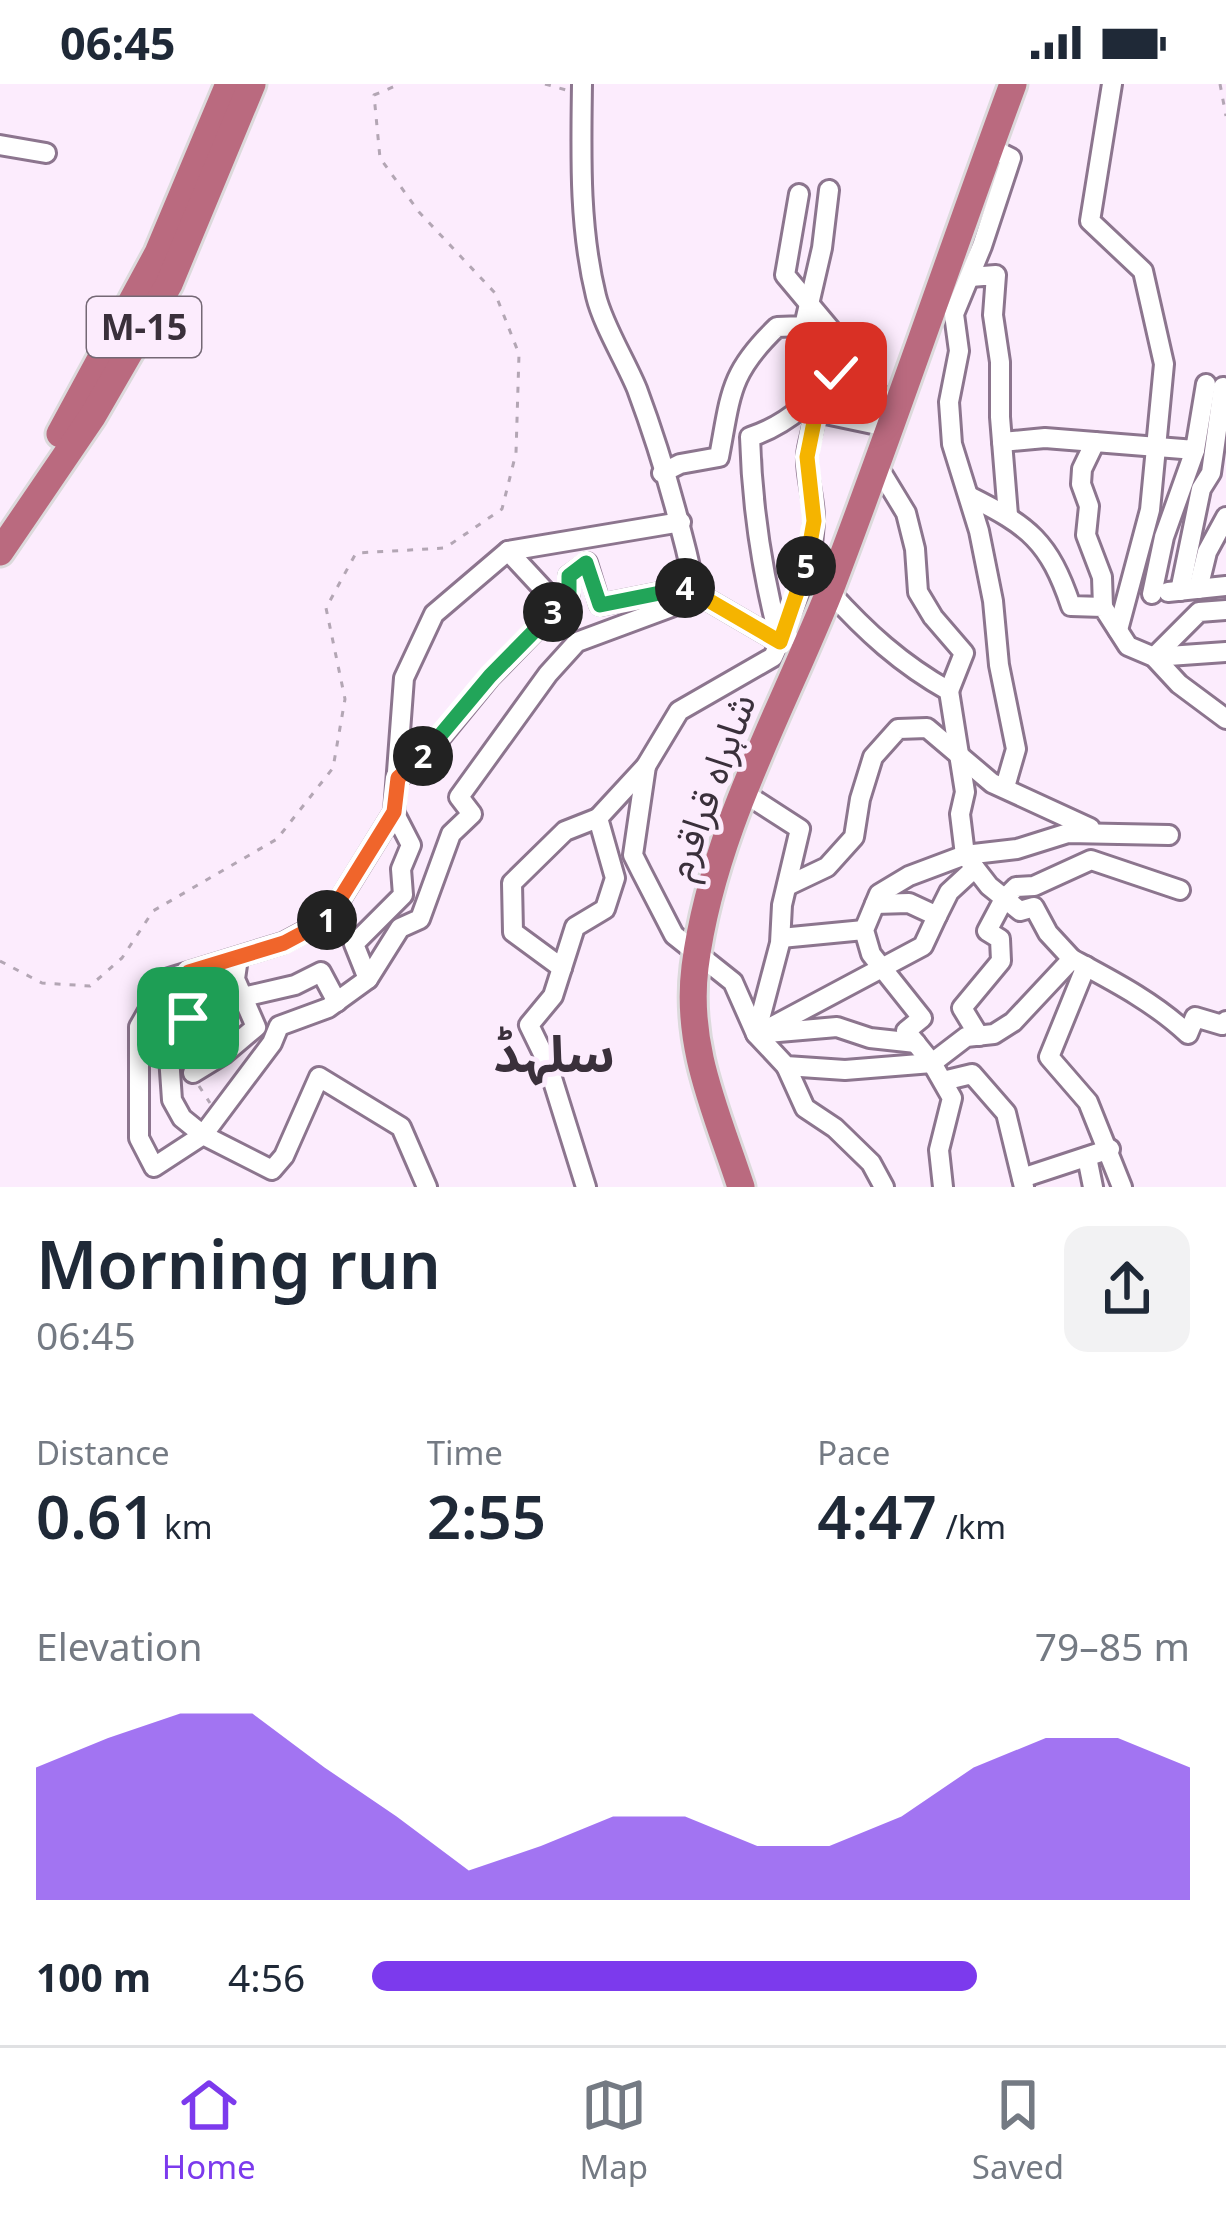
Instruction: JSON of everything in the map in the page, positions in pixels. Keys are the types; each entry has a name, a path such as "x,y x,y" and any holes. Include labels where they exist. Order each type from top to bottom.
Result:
{"highway":[{"name":"M-15","path":"0,521 70,418 158,253 229,84"},
{"name":"M-15","path":"0,552 92,417 170,284 252,84"},
{"name":"شاہراہ قراقرم","path":"740,1186 697,1056 694,970 725,843 823,604 1012,84"}],"street":[{"path":"1112,84 1090,221 1144,272 1164,364 1150,510 1118,630"},
{"path":"582,90 585,232 597,301 630,371 698,591"},
{"path":"0,145 46,153"},
{"path":"989,148 1011,158 954,314 959,351 949,402 952,444 993,601 999,665 1016,749 1005,788"},
{"path":"662,473 680,464 719,457 741,366 777,327 804,326 829,190"},
{"path":"799,194 785,275 851,355 890,421"},
{"path":"970,277 996,275 993,315 1008,515"},
{"path":"780,642 759,557 750,437 814,407 851,355"},
{"path":"1152,594 1164,537 1215,386"},
{"path":"1189,590 1201,489 1211,473 1215,386"},
{"path":"814,407 890,421"},
{"path":"562,968 513,932 512,883 565,832 598,818 646,766 680,711 772,657 803,584 814,521 807,457 814,407"},
{"path":"1002,442 1045,438 1195,450"},
{"path":"1095,442 1082,469 1081,484 1089,506 1086,536 1102,577 1103,607 1128,646 1154,657 1179,684 1226,719"},
{"path":"875,462 906,513 918,592 964,653 949,691 965,791 960,814 970,862 1019,911 1034,907 1048,933 1079,963 1169,1016 1188,1034 1195,1017 1222,1025 1226,1021"},
{"path":"969,496 1008,515 1044,544 1071,606 1103,607"},
{"path":"1189,590 1226,517"},
{"path":"680,522 508,551 434,614 404,678 394,812 328,919 284,943 164,983 139,1027 139,1138 154,1167 203,1135 272,1043 279,1026 337,1002 368,980 400,928 420,920 451,834 472,814 459,797 548,674 577,642 698,591"},
{"path":"508,551 559,606"},
{"path":"398,778 432,748 490,676 559,606 569,593 569,576 586,563 600,605 649,592 698,591 780,642"},
{"path":"1128,597 1225,583"},
{"path":"780,642 823,604 909,668 949,691"},
{"path":"1154,657 1199,612 1226,610"},
{"path":"1154,657 1226,652"},
{"path":"787,886 827,867 854,837 873,757 898,728 927,728 992,783 1102,834"},
{"path":"646,766 633,855 674,934 733,982 756,1034 786,1066 805,1108 871,1162 884,1187"},
{"path":"744,794 800,829 781,938 756,1034"},
{"path":"368,980 354,944 403,895 400,868 411,845 394,812"},
{"path":"586,1187 547,1062 529,1025 553,996 575,927 605,909 615,878 598,818"},
{"path":"943,1187 939,1150 952,1098 906,1031 922,1018 871,954 864,930 879,894 909,876 1017,850 1068,832 1168,835"},
{"path":"979,1036 962,1009 1001,961 1000,939 987,931 1016,887 1034,886 1091,860 1180,890"},
{"path":"756,1034 923,946 949,892 970,862"},
{"path":"875,904 909,903 937,916"},
{"path":"781,938 864,930"},
{"path":"193,1073 256,1027 235,979 238,958"},
{"path":"786,1066 845,1070 932,1063 966,1037 994,1034 1012,1022 1079,963"},
{"path":"1079,963 1049,1057 1088,1102 1122,1187"},
{"path":"243,997 295,985 322,972 337,1002"},
{"path":"164,983 172,1100 182,1118 203,1135 272,1170 284,1156 319,1078 401,1126 427,1187"},
{"path":"756,1034 837,1027 870,1038 916,1043"},
{"path":"943,1081 971,1074 1006,1113 1023,1183 1110,1149"},
{"path":"1087,1157 1093,1187"},
{"path":"1058,1166 1063,1187"}],"path":[{"path":"0,962 42,983 90,986 122,958 153,911 277,839 333,768 345,699 326,608 356,553 445,548 502,509 516,453 519,354 495,292 419,212 380,158 374,95 400,84"},
{"path":"545,84 582,90"},
{"path":"1220,84 1226,116"},
{"path":"189,972 188,1061 202,1094 218,1114"}],"district":[{"name":"سلہڈ","path":"554,1054"}],"route":[{"path":"188,1018 189,972 284,943 328,919 394,812 398,778 432,748 490,676 559,606 569,593 569,576 586,563 600,605 695,586 696,593 780,642 803,584 814,521 807,457 816,412 812,401 836,373"}]}
